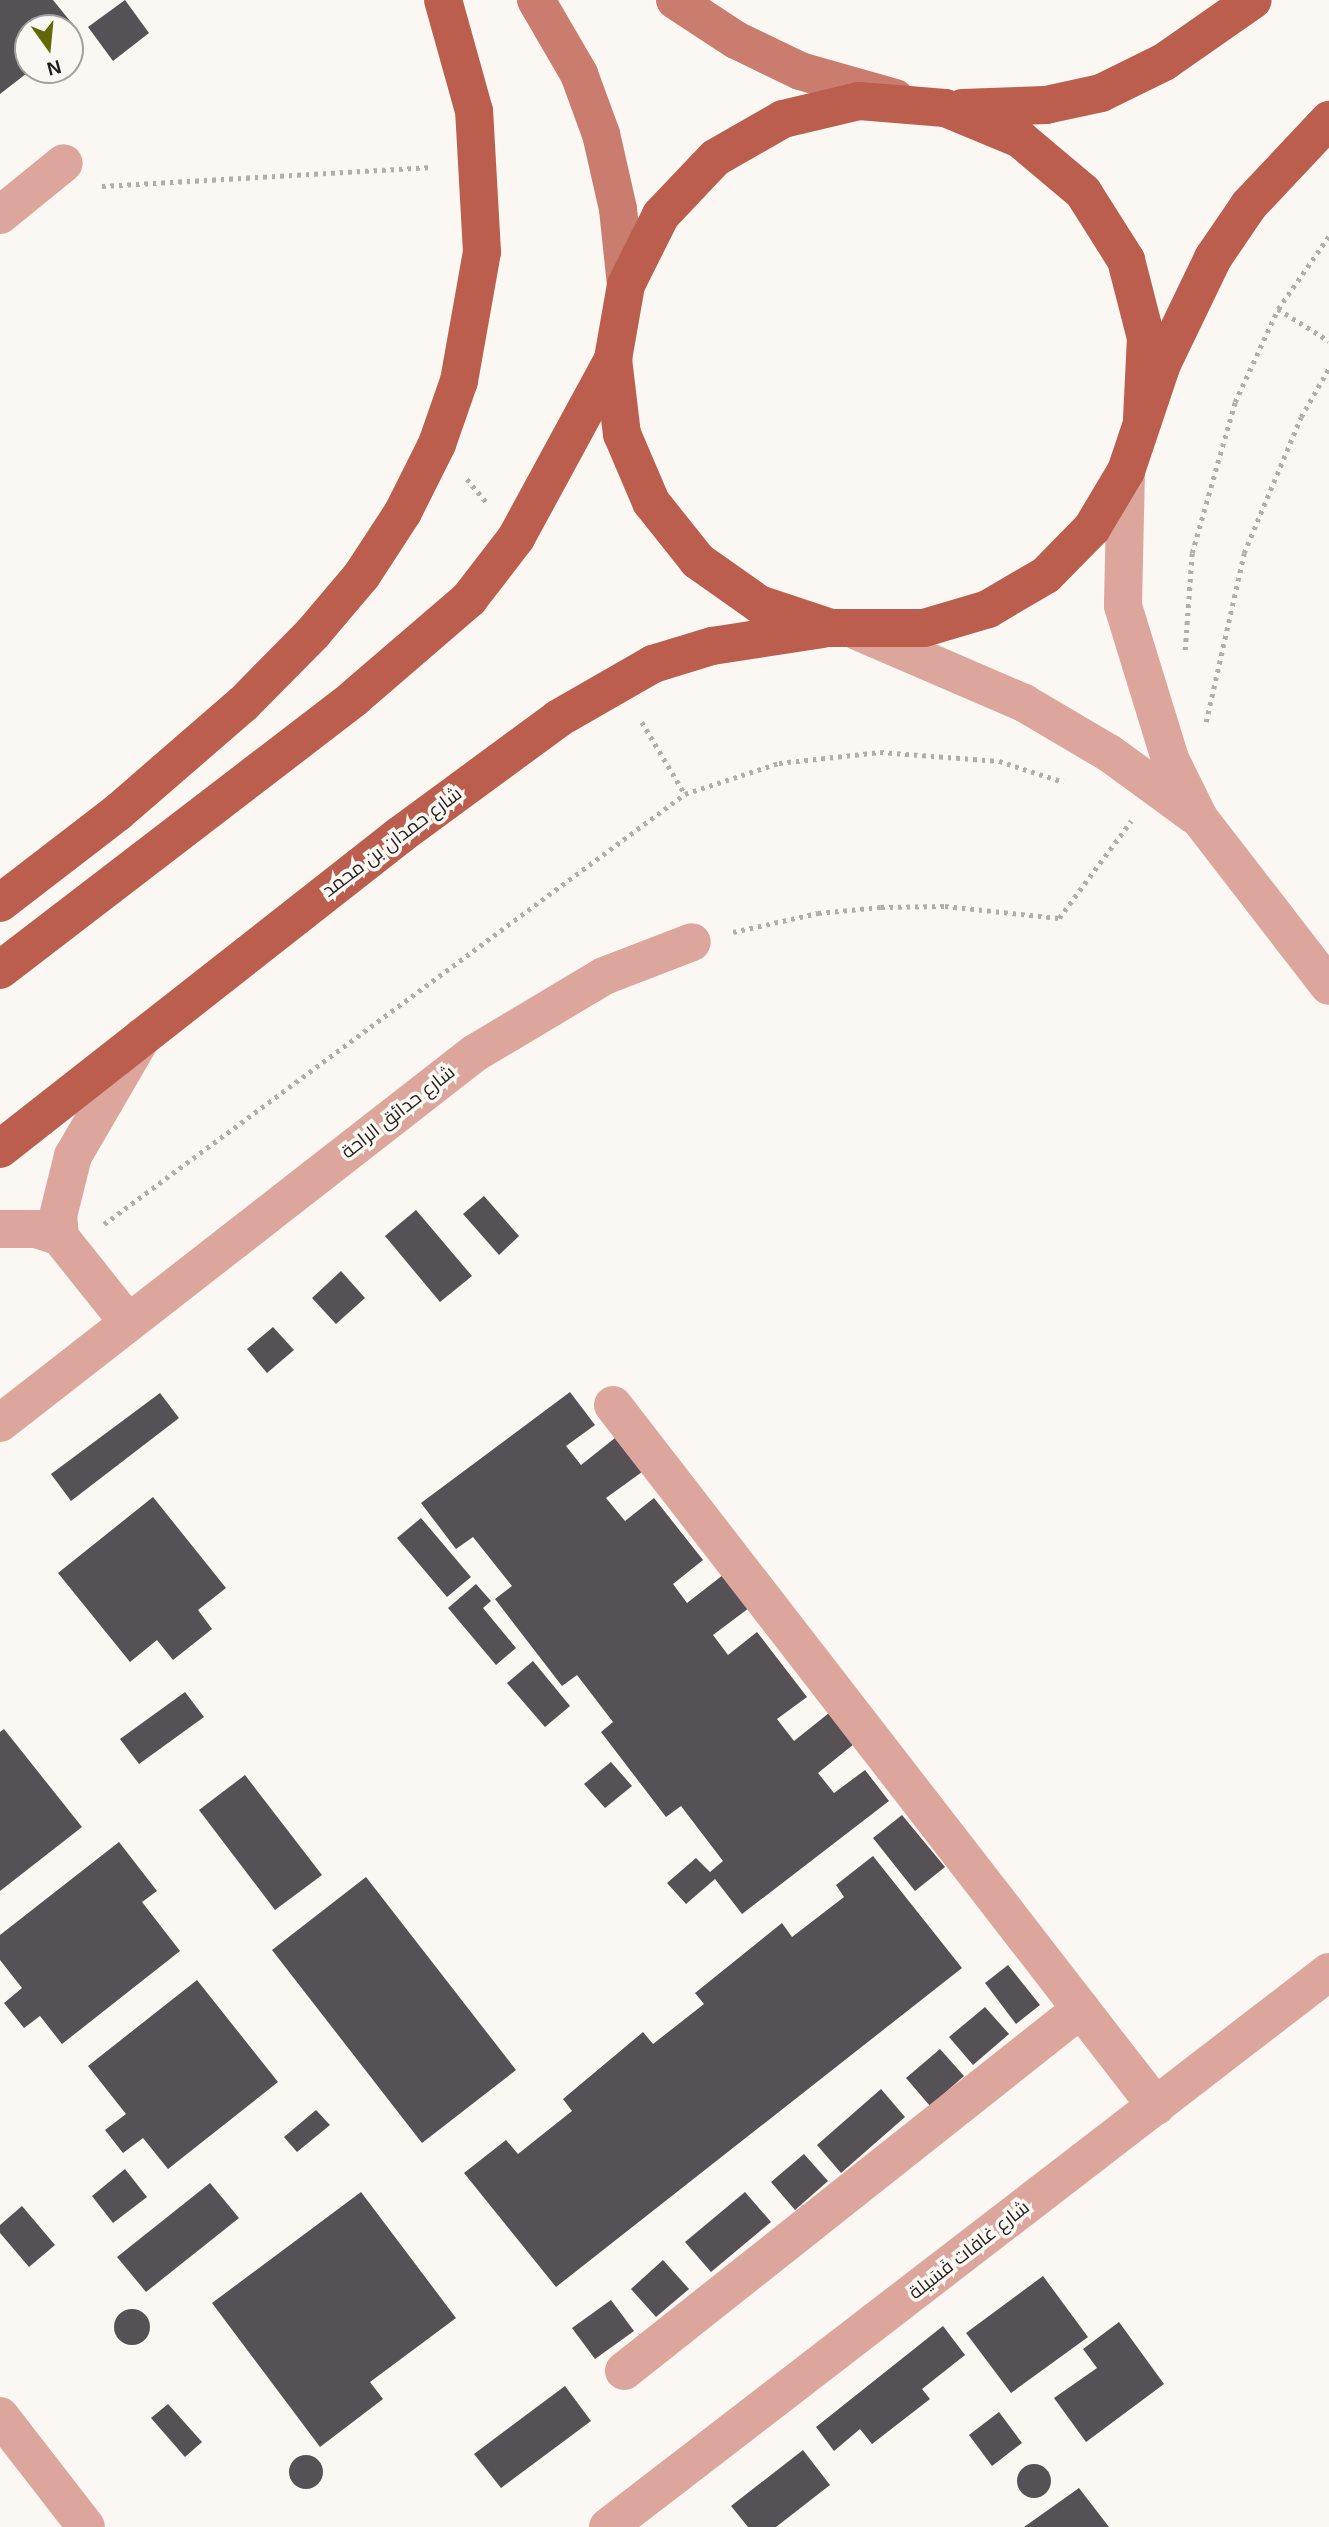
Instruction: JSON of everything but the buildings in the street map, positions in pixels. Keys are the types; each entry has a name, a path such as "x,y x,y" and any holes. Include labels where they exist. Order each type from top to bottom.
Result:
{"main road":[{"path":"0,903 117,813 243,704 313,632 397,522 437,444 473,317 482,252 480,165 474,111 443,0"},
{"path":"844,629 759,604 698,561 651,502 622,434 613,359 626,285 661,215 726,151 783,119 859,101 942,107 1033,106 1101,93 1164,62 1253,0"},
{"path":"942,107 1020,139 1090,203 1126,260 1146,338 1142,419"},
{"path":"1142,419 1185,310 1213,258 1249,205 1329,120"},
{"path":"0,970 403,657 469,599 516,538 613,359"},
{"name":"شارع حمدان بن محمد","path":"0,1149 410,827 559,718 618,682 712,646 844,629 924,628 988,610 1055,566 1092,528 1126,471 1142,419"}],"street":[{"path":"536,0 579,74 601,134 618,209 626,285"},
{"path":"675,0 736,40 800,71 868,93 942,107"},
{"path":"0,215 64,163"},
{"path":"1126,471 1123,606 1170,759 1199,818 1329,986"},
{"path":"844,629 1024,703 1109,753 1199,818"},
{"name":"شارع حدائق الراحة","path":"0,1423 127,1321 475,1053 604,976 692,942"},
{"path":"60,1237 64,1175 142,1037"},
{"path":"0,1229 36,1229 60,1237 127,1321"},
{"path":"613,1405 1156,2106"},
{"name":"شارع غافات فَسَيلة","path":"608,2527 1329,1972"},
{"path":"624,2371 1080,2009"},
{"path":"0,2416 86,2527"}],"path":[{"path":"31,190 480,165"},
{"path":"1185,655 1192,553 1235,402 1278,309 1329,236"},
{"path":"1278,309 1329,341"},
{"path":"1206,726 1244,553 1296,429 1329,368"},
{"path":"437,444 516,538"},
{"path":"618,682 685,794"},
{"path":"692,942 818,913 881,907 945,906 1059,918 1133,818"}]}
